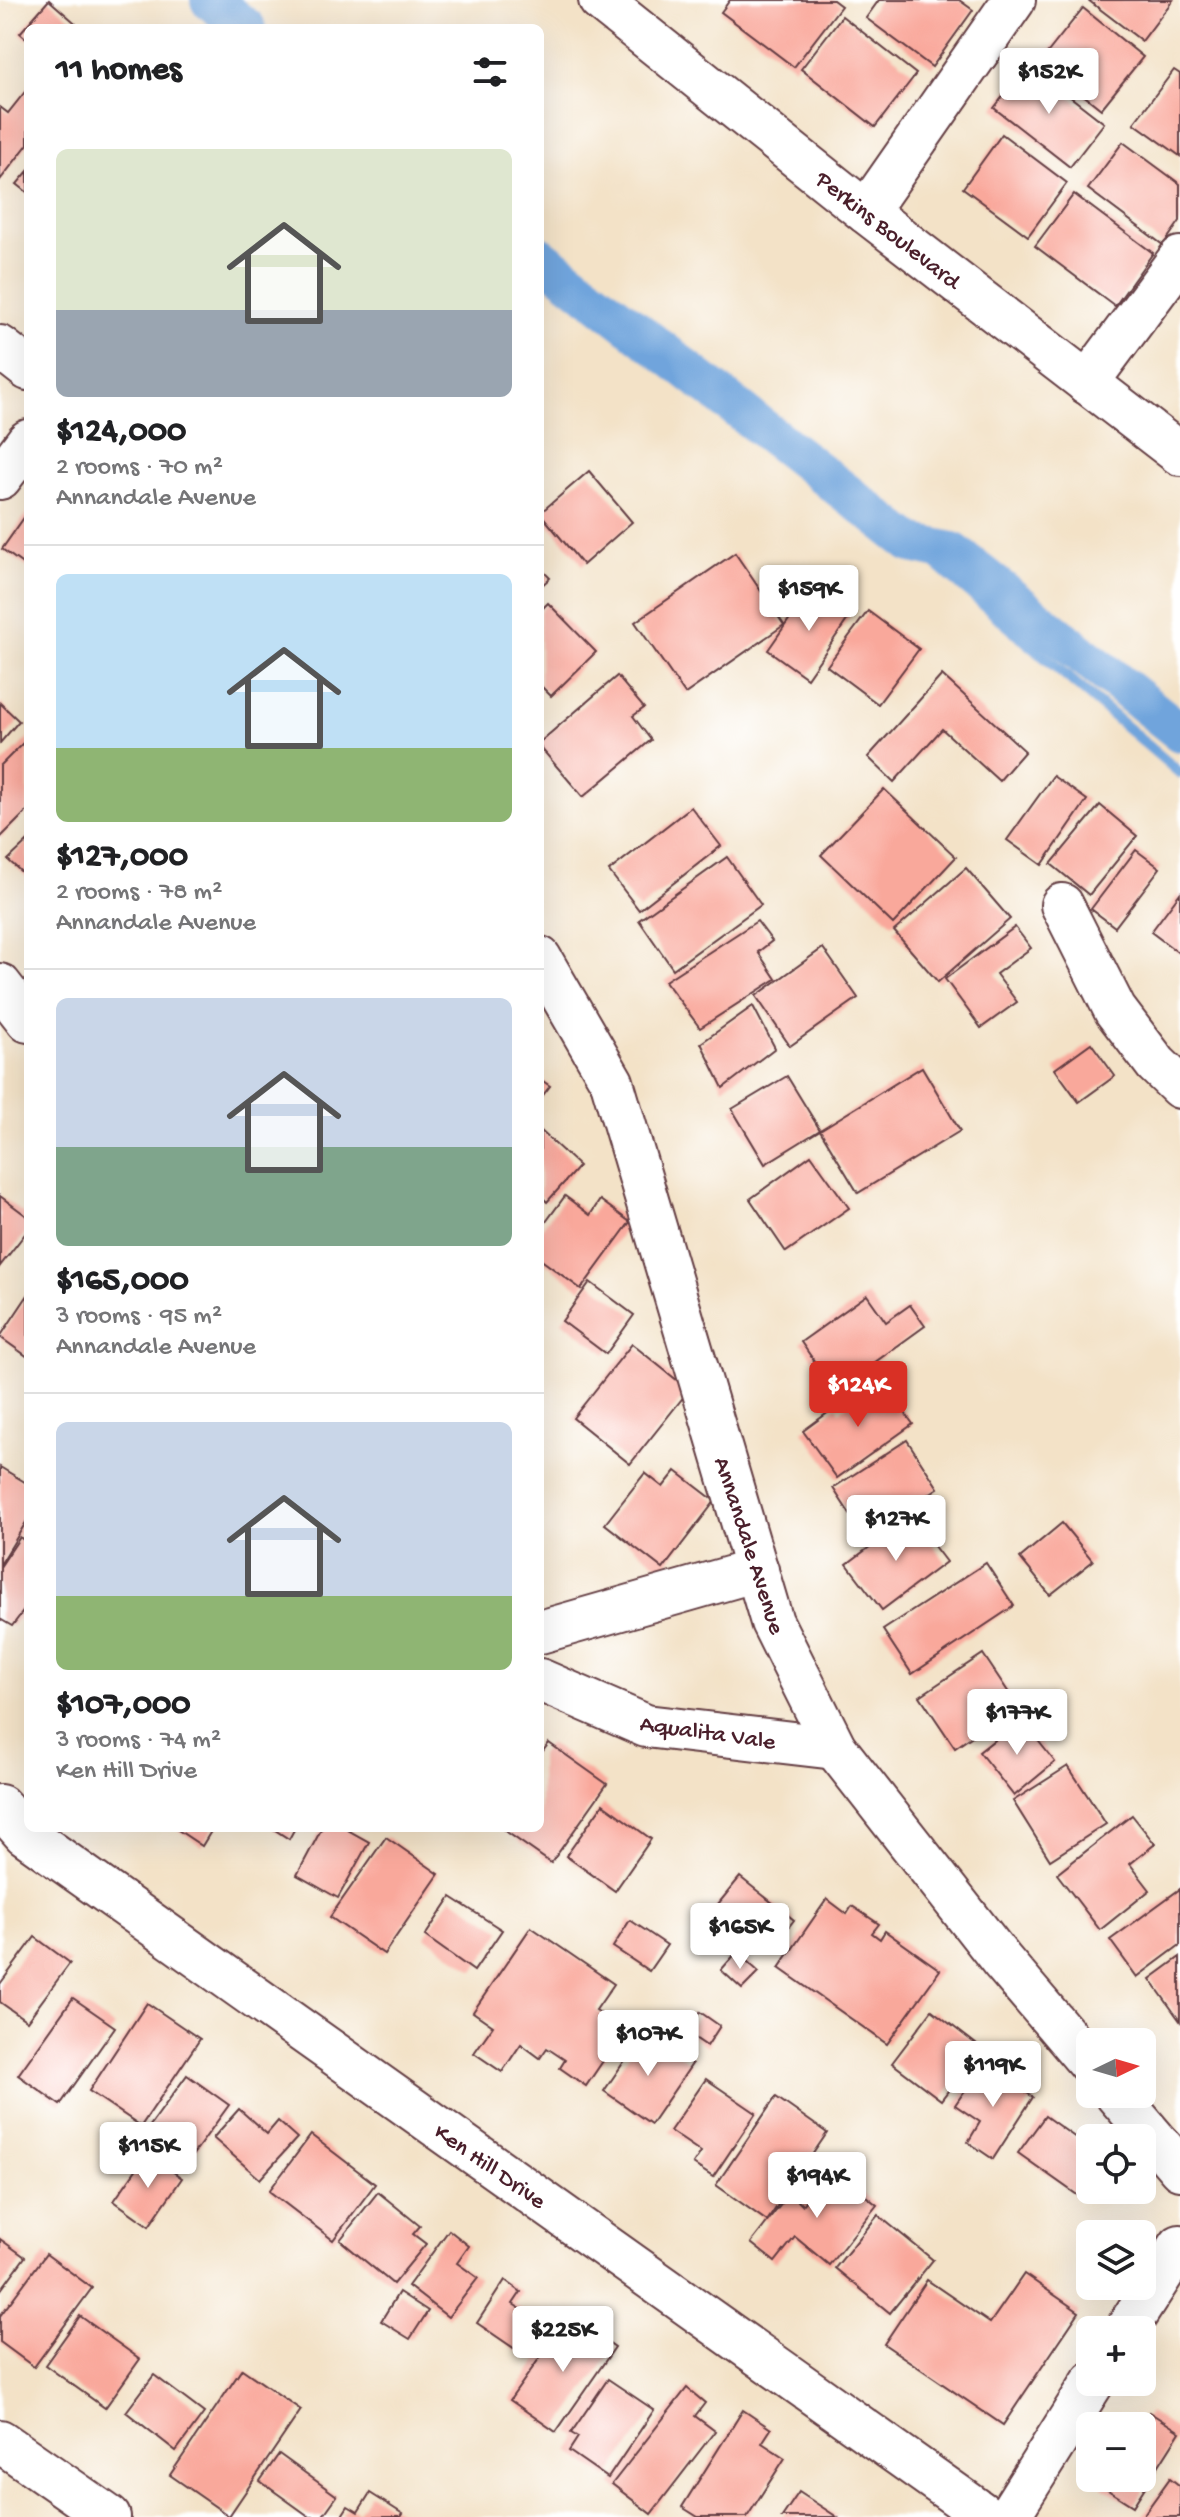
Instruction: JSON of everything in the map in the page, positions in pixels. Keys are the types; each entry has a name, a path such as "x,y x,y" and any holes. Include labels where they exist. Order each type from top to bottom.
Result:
{"street":[{"path":"866,212 1014,0"},
{"name":"Perkins Boulevard","path":"624,7 866,212 1180,454"},
{"path":"1087,383 1180,258"},
{"path":"0,347 24,366"},
{"path":"0,478 24,446"},
{"path":"1062,905 1115,1010 1156,1064 1180,1087"},
{"name":"Annandale Avenue","path":"544,965 612,1082 772,1622 835,1748 1002,1961 1076,2048"},
{"path":"0,985 24,1016"},
{"path":"544,1631 757,1570"},
{"name":"Aqualita Vale","path":"544,1682 646,1726 835,1748"},
{"name":"Ken Hill Drive","path":"0,1806 25,1834 987,2517"},
{"path":"1128,2108 1180,2169"},
{"path":"1135,2316 1180,2246"},
{"path":"1008,2517 1084,2396"},
{"path":"0,2441 109,2517"}],"building":[{"path":"49,0 76,24 28,24"},
{"path":"730,0 833,0 841,6 794,67 721,12"},
{"path":"879,0 959,0 973,10 932,67 866,18"},
{"path":"1088,0 1173,0 1142,41"},
{"path":"1083,8 1143,57 1101,109 1041,61"},
{"path":"842,16 916,74 875,127 801,69"},
{"path":"1028,64 1104,123 1070,167 994,108"},
{"path":"1174,70 1180,74 1180,156 1134,123"},
{"path":"24,93 24,149 0,180 0,107 8,113"},
{"path":"1002,134 1067,183 1028,236 963,188"},
{"path":"1123,142 1180,184 1180,221 1163,245 1088,189"},
{"path":"24,176 24,190 17,184"},
{"path":"1074,194 1153,253 1115,306 1035,246"},
{"path":"589,471 632,522 583,565 544,518 544,510"},
{"path":"24,518 24,565 2,549"},
{"path":"735,553 784,625 685,694 635,622"},
{"path":"811,588 850,616 807,678 768,650"},
{"path":"548,603 596,652 551,696 544,689 544,607"},
{"path":"868,611 919,649 878,704 827,666"},
{"path":"942,675 1025,751 999,781 942,729 894,782 868,757"},
{"path":"617,676 644,708 633,716 651,740 583,797 544,752 544,739"},
{"path":"0,703 19,721 0,743"},
{"path":"24,742 24,814 0,838 0,766"},
{"path":"1053,776 1087,800 1042,865 1007,840"},
{"path":"884,789 956,857 893,924 821,855"},
{"path":"1100,805 1137,836 1089,895 1051,864"},
{"path":"691,807 721,846 639,910 609,871"},
{"path":"24,845 24,874 8,860"},
{"path":"1136,850 1160,868 1115,927 1091,909"},
{"path":"727,857 761,905 673,969 639,920"},
{"path":"966,868 1010,919 938,982 894,931"},
{"path":"1180,893 1180,954 1151,932"},
{"path":"757,921 772,941 758,952 776,979 700,1028 665,981"},
{"path":"1015,927 1031,948 996,974 1017,1002 981,1028 945,979"},
{"path":"823,948 858,998 790,1046 756,996"},
{"path":"753,1006 775,1048 723,1088 701,1043"},
{"path":"1091,1043 1115,1076 1079,1102 1055,1069"},
{"path":"922,1067 960,1131 858,1193 820,1130"},
{"path":"787,1076 820,1130 765,1164 732,1109"},
{"path":"544,1134 579,1166 547,1202 544,1199"},
{"path":"811,1155 849,1208 786,1252 750,1199"},
{"path":"0,1196 24,1214 24,1235 0,1266"},
{"path":"565,1196 590,1215 600,1200 630,1222 581,1289 544,1262 544,1225"},
{"path":"590,1282 634,1315 606,1354 562,1321"},
{"path":"867,1295 886,1322 910,1305 925,1326 835,1391 801,1342"},
{"path":"24,1301 24,1354 0,1337"},
{"path":"632,1344 689,1390 630,1464 573,1418"},
{"path":"882,1381 913,1424 837,1478 803,1431 837,1406 840,1411"},
{"path":"907,1440 938,1488 864,1536 833,1488"},
{"path":"0,1467 24,1482 24,1526 0,1565"},
{"path":"676,1471 715,1501 663,1569 605,1524 645,1473 663,1487"},
{"path":"911,1516 946,1562 882,1610 847,1564"},
{"path":"1062,1523 1093,1561 1050,1595 1020,1558"},
{"path":"20,1537 24,1540 24,1610 12,1626 0,1619 0,1567"},
{"path":"986,1563 1014,1606 912,1674 883,1630"},
{"path":"983,1654 1017,1705 955,1748 920,1696"},
{"path":"1021,1719 1055,1762 1014,1796 979,1752"},
{"path":"549,1743 607,1784 551,1863 507,1832 544,1832 544,1750"},
{"path":"1068,1766 1106,1824 1050,1860 1013,1801"},
{"path":"603,1804 651,1839 615,1891 566,1856"},
{"path":"1132,1815 1155,1844 1130,1864 1150,1890 1100,1930 1057,1874"},
{"path":"181,1832 211,1832 202,1846"},
{"path":"278,1832 293,1832 289,1839"},
{"path":"320,1832 351,1832 369,1842 338,1898 297,1875"},
{"path":"386,1837 439,1874 384,1954 330,1917"},
{"path":"740,1877 794,1920 773,1947 764,1939 754,1951 709,1915"},
{"path":"1180,1889 1180,1945 1137,1977 1110,1940"},
{"path":"451,1897 502,1930 474,1971 425,1936"},
{"path":"827,1899 847,1914 852,1906 879,1924 872,1933 880,1939 885,1931 940,1970 887,2044 779,1968"},
{"path":"630,1920 667,1945 649,1971 613,1947"},
{"path":"531,1927 614,1984 596,2010 624,2030 586,2086 560,2068 565,2060 547,2048 540,2058 521,2044 502,2072 474,2053 493,2026 473,2012"},
{"path":"35,1937 70,1963 27,2021 0,2002 0,1984"},
{"path":"737,1952 759,1972 742,1989 721,1970"},
{"path":"1180,1957 1180,2021 1150,1979"},
{"path":"73,1998 115,2027 60,2105 18,2075"},
{"path":"147,2003 200,2039 141,2126 89,2091"},
{"path":"932,2010 981,2048 941,2100 892,2063"},
{"path":"700,2012 720,2026 707,2046 686,2032"},
{"path":"645,2031 692,2064 651,2124 604,2091"},
{"path":"983,2064 1033,2097 993,2159 968,2142 980,2122 955,2105"},
{"path":"187,2075 229,2105 186,2164 144,2134"},
{"path":"706,2079 756,2113 713,2177 693,2164 701,2152 670,2131"},
{"path":"776,2097 827,2133 767,2221 716,2185"},
{"path":"239,2109 267,2134 278,2121 297,2138 260,2179 213,2138"},
{"path":"1045,2116 1076,2138 1076,2194 1018,2153"},
{"path":"311,2135 375,2184 333,2240 269,2191"},
{"path":"147,2154 182,2178 149,2226 114,2201"},
{"path":"831,2168 877,2205 829,2265 795,2237 775,2262 751,2243 790,2193 802,2205"},
{"path":"378,2192 420,2226 413,2234 426,2244 393,2284 340,2240"},
{"path":"878,2215 933,2260 890,2313 835,2268"},
{"path":"449,2230 469,2246 457,2263 478,2278 448,2317 408,2286"},
{"path":"0,2239 25,2257 0,2291"},
{"path":"46,2254 92,2288 34,2367 0,2342 0,2316"},
{"path":"1024,2274 1079,2312 1003,2425 884,2344 927,2280 990,2323"},
{"path":"505,2280 521,2292 513,2304 538,2320 518,2351 477,2323"},
{"path":"399,2292 428,2311 410,2339 381,2321"},
{"path":"570,2315 615,2347 556,2432 510,2400"},
{"path":"80,2316 140,2359 105,2408 45,2365"},
{"path":"242,2369 301,2410 229,2516 170,2475"},
{"path":"154,2375 204,2413 176,2451 126,2412"},
{"path":"608,2379 654,2410 608,2478 569,2451 578,2437 571,2433"},
{"path":"687,2388 705,2403 695,2416 715,2431 651,2514 612,2484"},
{"path":"743,2410 771,2429 762,2443 785,2458 747,2517 698,2517 682,2507"},
{"path":"1156,2417 1180,2432 1156,2470"},
{"path":"279,2454 337,2496 322,2517 310,2517 260,2481"},
{"path":"1170,2478 1180,2486 1180,2517 1142,2517"},
{"path":"799,2492 837,2517 782,2517"},
{"path":"1111,2492 1142,2492 1133,2506"},
{"path":"370,2493 403,2514 401,2517 341,2517 348,2506 358,2512"}],"waterway":[{"path":"210,0 241,24"},
{"path":"544,259 911,543 953,552 1180,732"},
{"path":"911,543 1180,773"}]}
